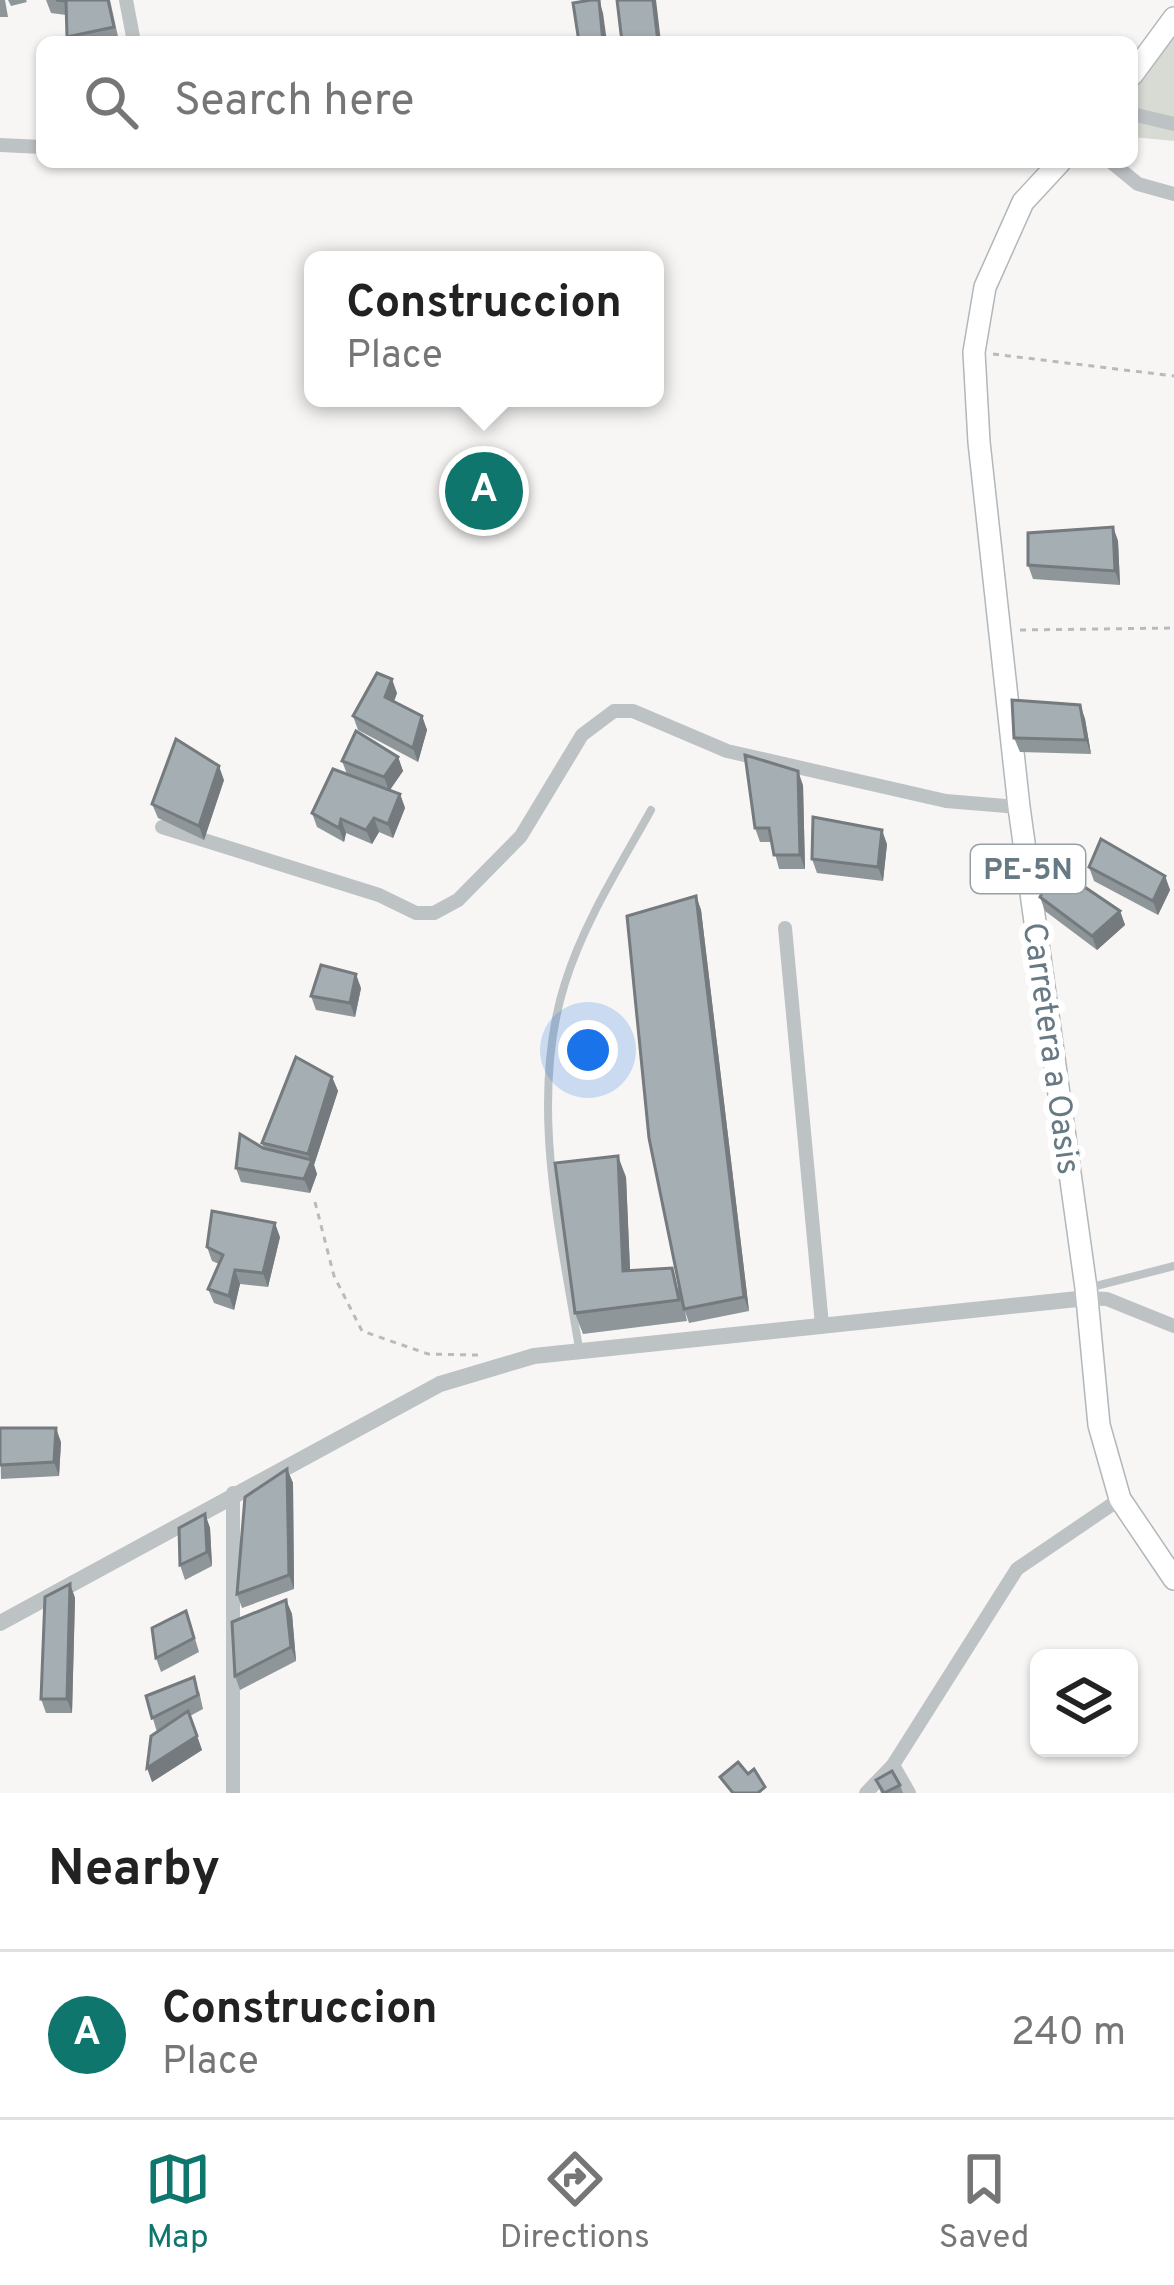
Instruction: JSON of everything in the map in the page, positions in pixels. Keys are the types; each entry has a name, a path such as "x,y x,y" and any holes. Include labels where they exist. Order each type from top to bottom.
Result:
{"main road":[{"path":"1138,67 1174,18"},
{"name":"Carretera a Oasis","path":"1054,168 1023,202 985,287 974,352 1019,807 1087,1293 1100,1425 1120,1499 1174,1580"}],"street":[{"path":"126,0 133,36"},
{"path":"1138,115 1174,124"},
{"path":"0,146 36,148"},
{"path":"1118,168 1138,184 1174,194"},
{"path":"162,827 379,895 416,913 434,913 458,901 520,836 582,735 614,710 633,711 727,752 946,801 1019,807"},
{"path":"785,928 822,1325"},
{"path":"0,1623 440,1384 579,1348 1087,1293 1174,1326"},
{"path":"233,1493 233,1793"},
{"path":"866,1793 893,1765 1017,1569 1120,1499"},
{"path":"893,1765 909,1793"}],"lane":[{"path":"579,1348 552,1184 551,1052 564,984 651,810"},
{"path":"1087,1293 1174,1266"}],"path":[{"path":"974,352 1174,376"},
{"path":"1000,630 1174,628"},
{"path":"314,1202 334,1276 362,1331 428,1354 491,1355"}],"shaded area":[{"path":"1174,30 1174,141 1138,138 1138,75"}],"building":[{"path":"56,0 108,0 114,27 67,36 66,1"},
{"path":"599,0 602,36 578,36 573,3"},
{"path":"617,0 653,0 657,36 621,36"},
{"path":"462,467 498,469 496,488 461,486"},
{"path":"1113,527 1115,571 1028,565 1028,533"},
{"path":"377,673 392,679 385,697 422,716 413,748 353,716"},
{"path":"1012,700 1080,705 1086,740 1014,738"},
{"path":"356,731 398,757 384,777 342,761"},
{"path":"176,739 219,766 199,826 152,804"},
{"path":"745,755 798,771 800,855 774,855 769,828 755,828"},
{"path":"333,769 400,794 388,824 374,818 366,830 341,819 339,828 312,813"},
{"path":"813,817 882,830 878,867 812,859"},
{"path":"1101,839 1165,876 1153,901 1089,867"},
{"path":"1055,867 1120,911 1092,936 1040,897"},
{"path":"696,896 744,1297 684,1309 649,1138 627,916"},
{"path":"321,965 356,974 350,1003 311,996"},
{"path":"296,1057 332,1077 308,1154 262,1143"},
{"path":"240,1134 263,1148 312,1160 304,1179 236,1168"},
{"path":"618,1156 623,1271 672,1268 679,1300 575,1313 555,1163"},
{"path":"212,1211 275,1223 263,1273 235,1270 229,1296 208,1289 223,1255 207,1247"},
{"path":"0,1428 56,1428 54,1462 0,1465"},
{"path":"287,1469 289,1575 237,1594 245,1497"},
{"path":"205,1514 207,1552 180,1565 179,1528"},
{"path":"70,1584 67,1699 41,1699 45,1597"},
{"path":"286,1600 291,1647 235,1676 232,1622"},
{"path":"186,1611 194,1638 156,1658 152,1628"},
{"path":"194,1677 198,1695 152,1718 146,1696"},
{"path":"188,1711 197,1736 147,1768 151,1736"},
{"path":"738,1762 748,1774 754,1769 765,1787 758,1793 733,1793 720,1777"},
{"path":"892,1771 900,1785 884,1793 876,1780"}],"place":[{"name":"Construccion","path":"484,491"}]}
